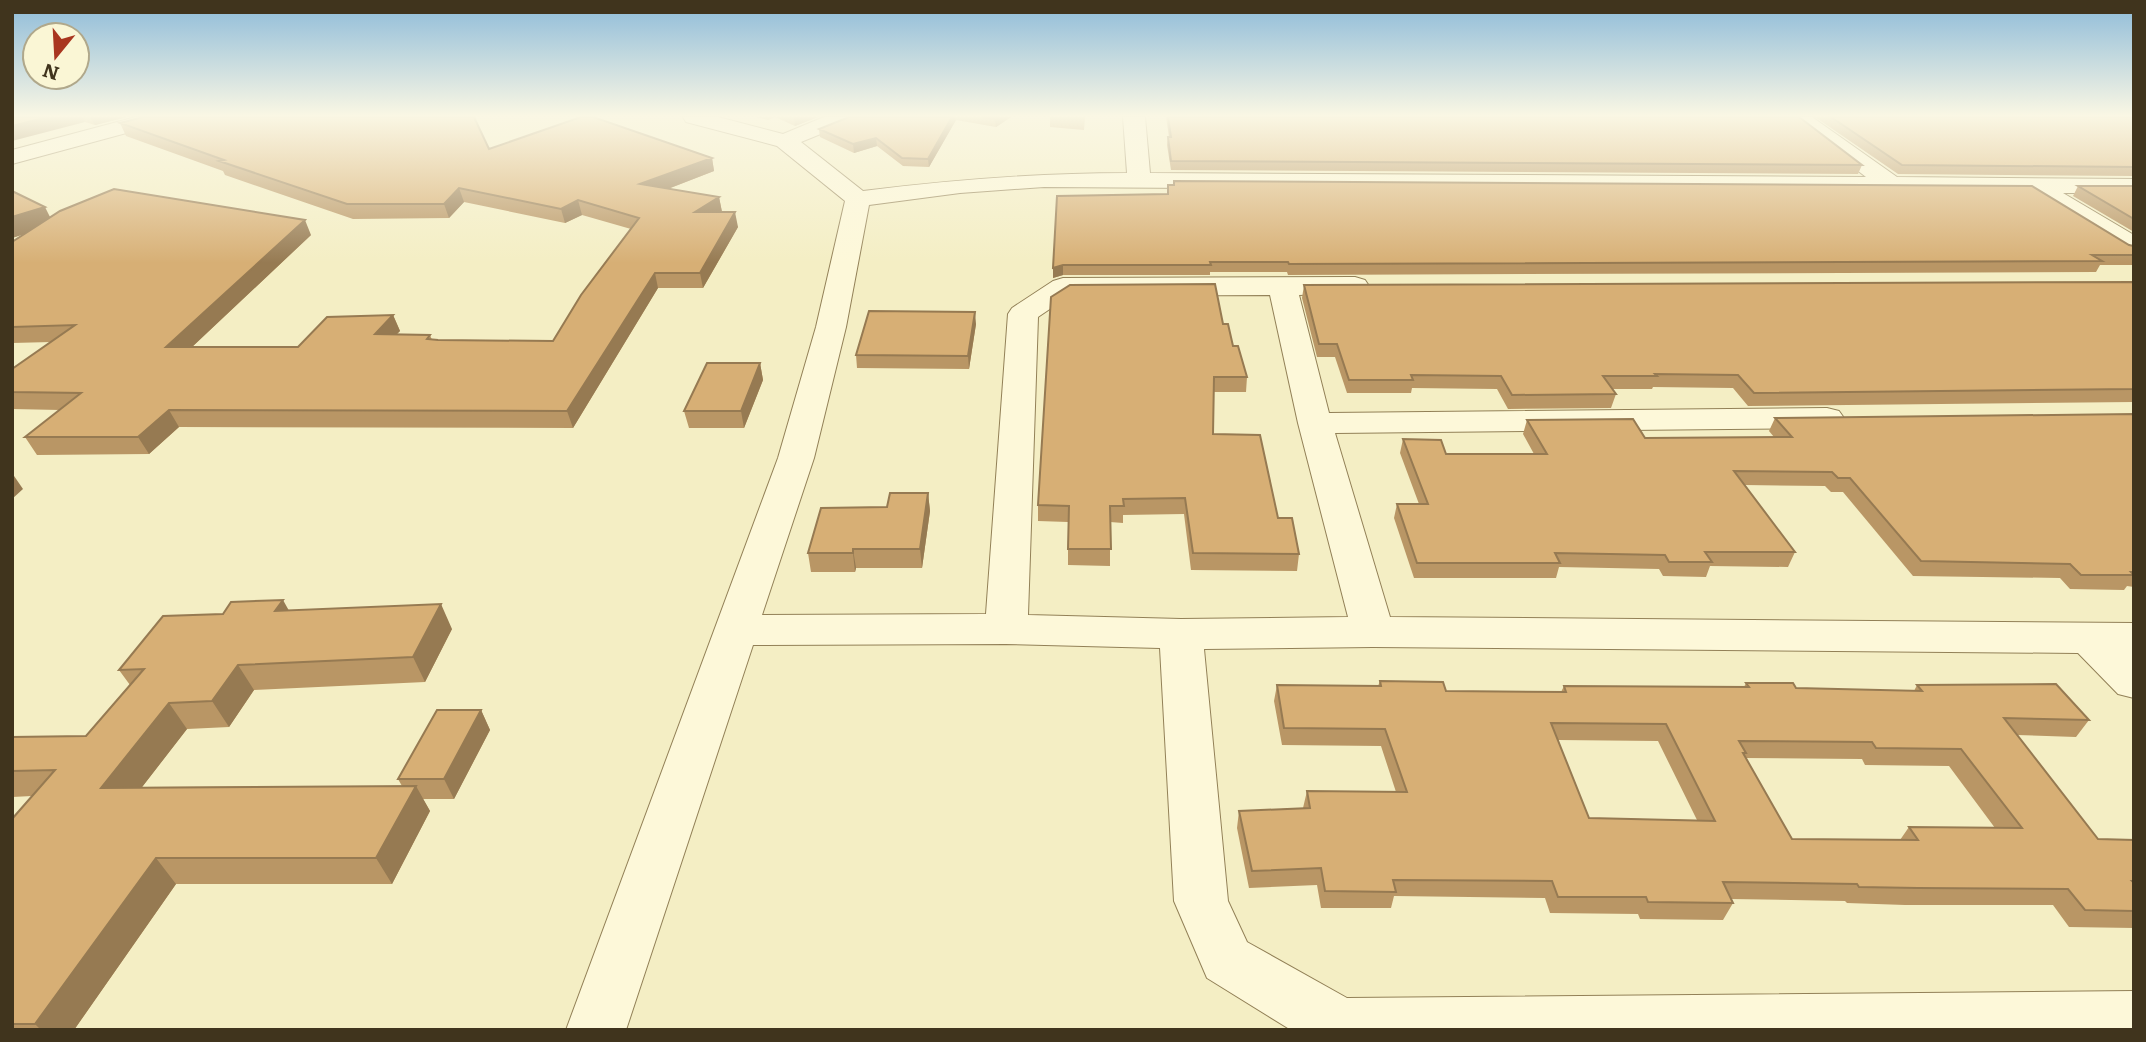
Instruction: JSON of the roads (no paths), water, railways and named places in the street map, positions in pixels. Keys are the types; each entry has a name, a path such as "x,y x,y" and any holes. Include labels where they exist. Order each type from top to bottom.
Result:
{"street":[{"path":"816,166 858,199 960,186 1044,180 2134,186"},
{"path":"1138,166 1139,180"},
{"path":"1866,166 1892,185"},
{"path":"2033,186 2134,247"},
{"path":"596,1030 796,458 831,327 858,199"},
{"path":"1282,286 1315,423 1373,632"},
{"path":"1006,629 1023,314 1063,287 1380,286"},
{"path":"1315,423 1856,418"},
{"path":"735,631 1006,629 1181,634 1373,632 2134,638"},
{"path":"1181,634 1201,901 1227,960 1341,1027 2134,1019"},
{"path":"2089,638 2134,682"}]}
